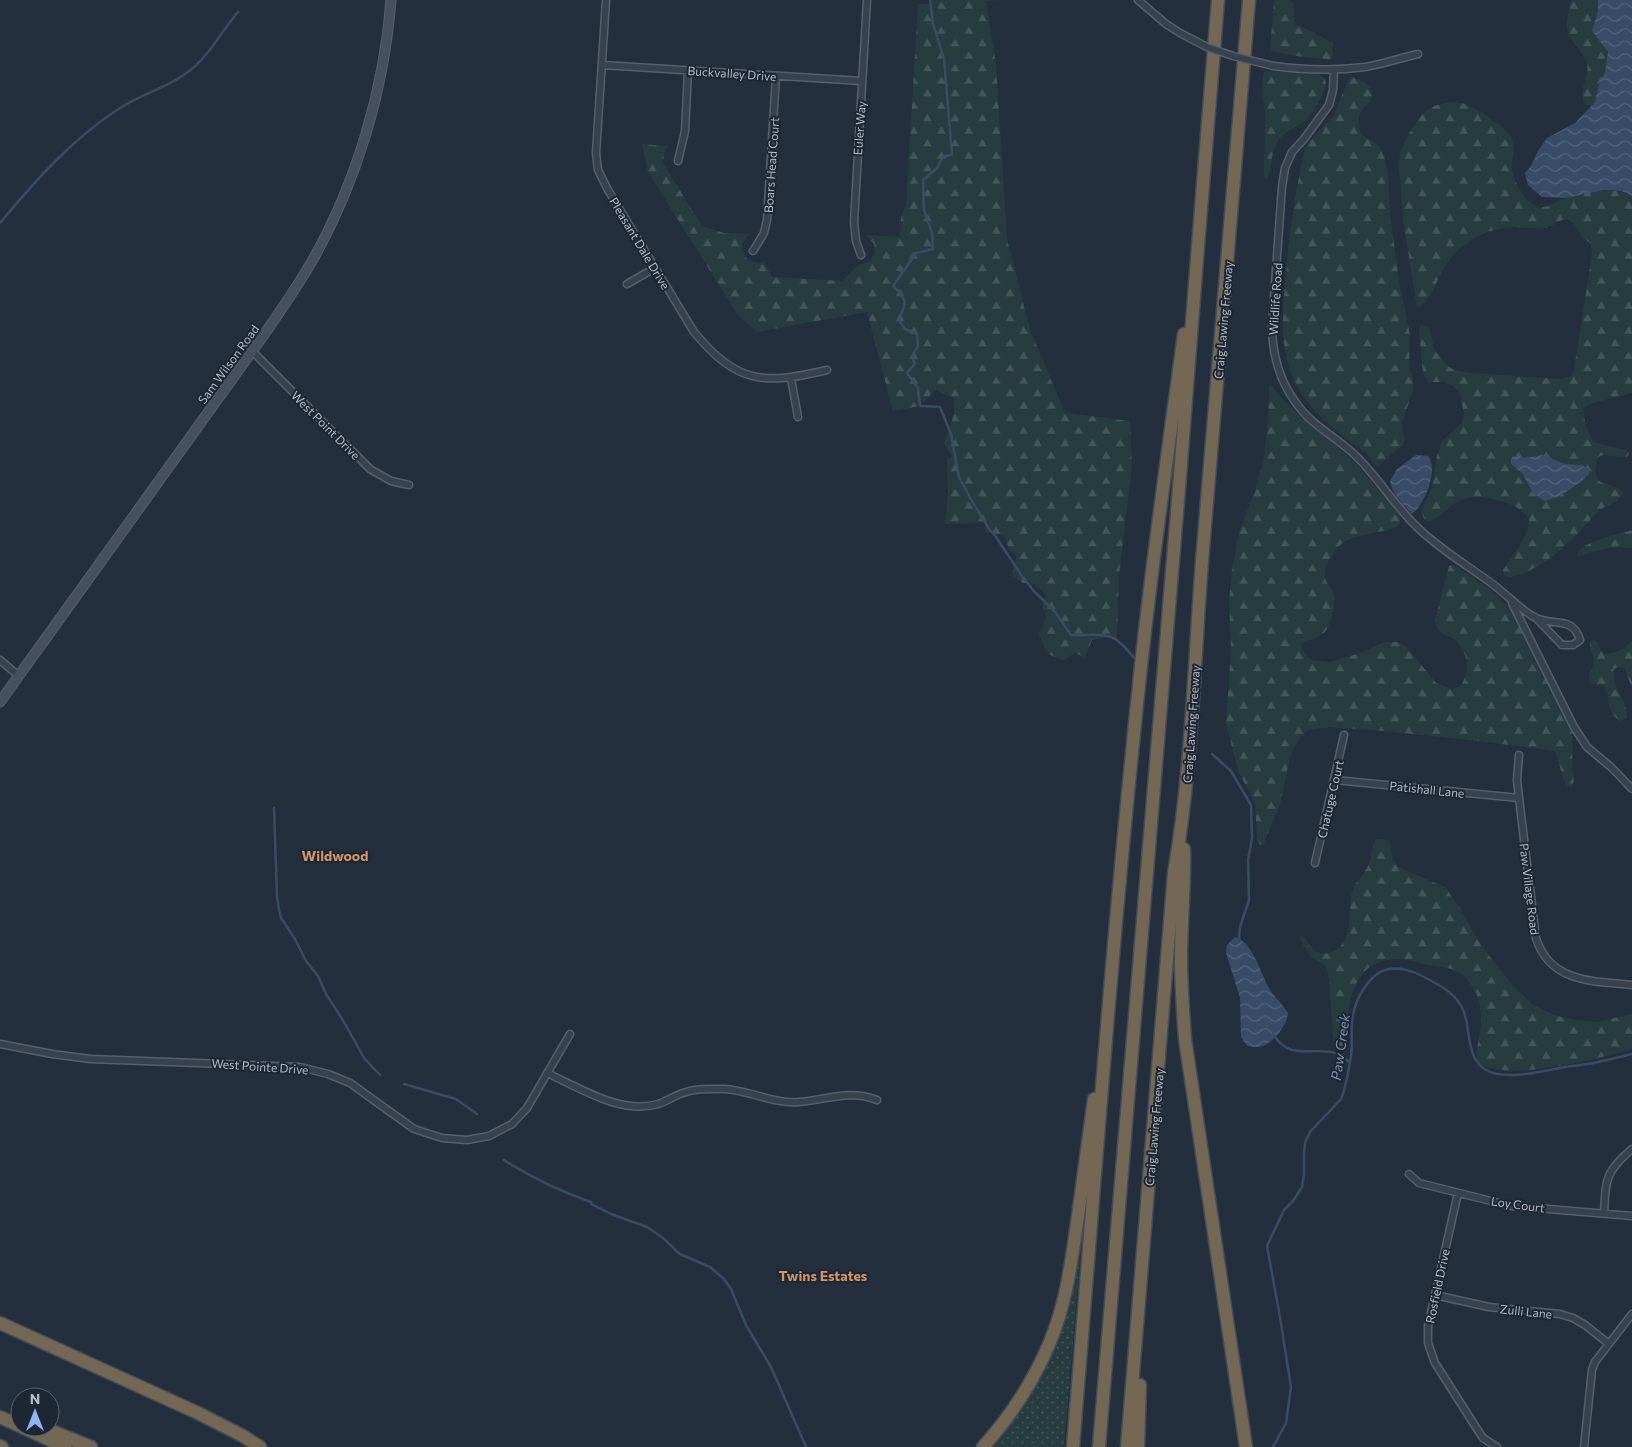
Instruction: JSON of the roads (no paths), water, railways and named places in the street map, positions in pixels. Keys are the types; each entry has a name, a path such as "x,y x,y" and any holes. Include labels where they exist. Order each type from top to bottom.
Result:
{"highway":[{"path":"1099,1447 1192,337 1198,232 1218,0"},
{"name":"Craig Lawing Freeway","path":"1127,1447 1174,873 1182,824 1202,563 1250,0"},
{"path":"1073,1447 1122,853 1147,613 1198,232"},
{"path":"1182,824 1185,872 1181,995 1185,1039 1246,1447"},
{"path":"983,1447 997,1432 1028,1385 1051,1340 1059,1316 1067,1288 1098,1073 1108,1026"},
{"path":"1138,1447 1145,1239"},
{"path":"0,1323 198,1413 260,1447"},
{"path":"60,1434 90,1447"},
{"path":"42,1437 64,1447"}],"street":[{"name":"Sam Wilson Road","path":"0,702 286,304 311,262 342,197 363,139 384,57 392,0"},
{"name":"Pleasant Dale Drive","path":"606,0 596,153 598,170 618,207 694,332 708,349 725,363 740,372 753,376 778,379 827,370"},
{"name":"Euler Way","path":"861,256 856,241 854,222 867,0"},
{"path":"1138,0 1166,24 1208,47 1273,66 1295,69 1334,70 1368,66 1418,54"},
{"name":"Buckvalley Drive","path":"602,65 862,81"},
{"path":"678,162 686,131 688,70"},
{"name":"Wildlife Road","path":"1334,70 1333,90 1329,105 1292,152 1285,168 1272,325 1272,344 1278,368 1288,392 1301,410 1311,421 1333,436 1357,458 1416,527 1441,548 1470,567 1505,595"},
{"name":"Boars Head Court","path":"753,251 764,232 767,220 776,76"},
{"path":"627,284 655,268"},
{"name":"West Point Drive","path":"252,352 370,469 391,481 409,486"},
{"path":"791,378 798,417"},
{"path":"1505,595 1534,617 1562,646 1573,645 1580,640 1577,631 1572,625 1534,617"},
{"path":"1505,595 1516,608 1574,727 1587,747 1612,768 1632,789"},
{"path":"0,660 19,676"},
{"name":"Chatuge Court","path":"1315,863 1344,735"},
{"name":"Paw Village Road","path":"1518,755 1517,780 1536,938 1539,949 1548,962 1559,971 1572,977 1589,981 1632,985"},
{"name":"Patishall Lane","path":"1335,780 1519,798"},
{"name":"West Pointe Drive","path":"0,1044 90,1059 300,1067 328,1074 350,1083 414,1129 442,1138 467,1140 489,1136 512,1124 527,1108 570,1034"},
{"path":"547,1073 611,1102 632,1106 658,1104 692,1090 703,1089 736,1090 779,1101 798,1102 855,1094 865,1095 877,1100"},
{"path":"1604,1213 1607,1182 1610,1172 1615,1164 1632,1149"},
{"name":"Loy Court","path":"1409,1174 1419,1183 1511,1206 1632,1216"},
{"name":"Rosfield Drive","path":"1458,1193 1427,1334 1428,1343 1432,1357 1479,1432 1483,1438 1497,1447"},
{"name":"Zulli Lane","path":"1435,1295 1489,1307 1560,1314 1573,1318 1585,1325 1609,1344"},
{"path":"1584,1447 1592,1370 1595,1362 1632,1314"}],"water":[{"path":"1598,0 1632,0 1632,196 1622,191 1604,190 1565,198 1542,197 1528,185 1525,173 1547,138 1575,123 1595,102 1598,87 1605,72 1608,52 1592,31 1598,11"},
{"path":"1416,455 1428,456 1432,469 1426,495 1422,503 1412,514 1395,495 1390,481 1397,469"},
{"path":"1543,455 1565,464 1582,465 1590,470 1589,474 1562,494 1544,501 1533,493 1522,473 1511,464 1513,456 1524,458"},
{"path":"1235,937 1241,940 1251,951 1269,988 1288,1013 1279,1033 1261,1047 1247,1046 1241,1037 1240,998 1226,953 1227,945"}],"waterway":[{"path":"930,0 933,24 944,59 952,154 942,158 938,167 923,180 924,210 932,233 933,249 916,253 893,286 901,294 905,305 898,319 905,329 917,334 918,346 912,357 915,364 907,373 918,388 920,406 940,407 951,434 959,477 989,529 1033,590 1055,612 1071,635 1109,636 1124,646 1134,658"},
{"path":"0,223 41,176 86,133 120,108 176,80 200,62 238,12"},
{"path":"1212,754 1231,771 1251,805 1252,838 1248,860 1249,900 1240,927 1239,941"},
{"path":"274,808 277,896 281,918 295,939 306,961 318,976 326,994 364,1058 380,1075"},
{"name":"Paw Creek","path":"1273,1447 1286,1423 1291,1387 1267,1246 1284,1210 1293,1201 1302,1187 1305,1143 1310,1132 1341,1099 1343,1094 1351,1056 1353,1015 1357,1001 1370,980 1382,971 1401,969 1418,974 1447,990 1457,1000 1464,1012 1475,1059 1486,1070 1494,1073 1503,1075 1536,1073 1632,1054"},
{"path":"1273,1033 1279,1042 1293,1050 1327,1051 1341,1055 1349,1062"},
{"path":"404,1084 456,1099 477,1114"},
{"path":"504,1160 546,1184 591,1202 591,1204 611,1214 647,1227 663,1238 680,1254 710,1267 724,1279 731,1289 746,1325 771,1367 806,1447"}],"district":[{"name":"Wildwood","path":"335,855"},
{"name":"Twins Estates","path":"823,1275"}]}
